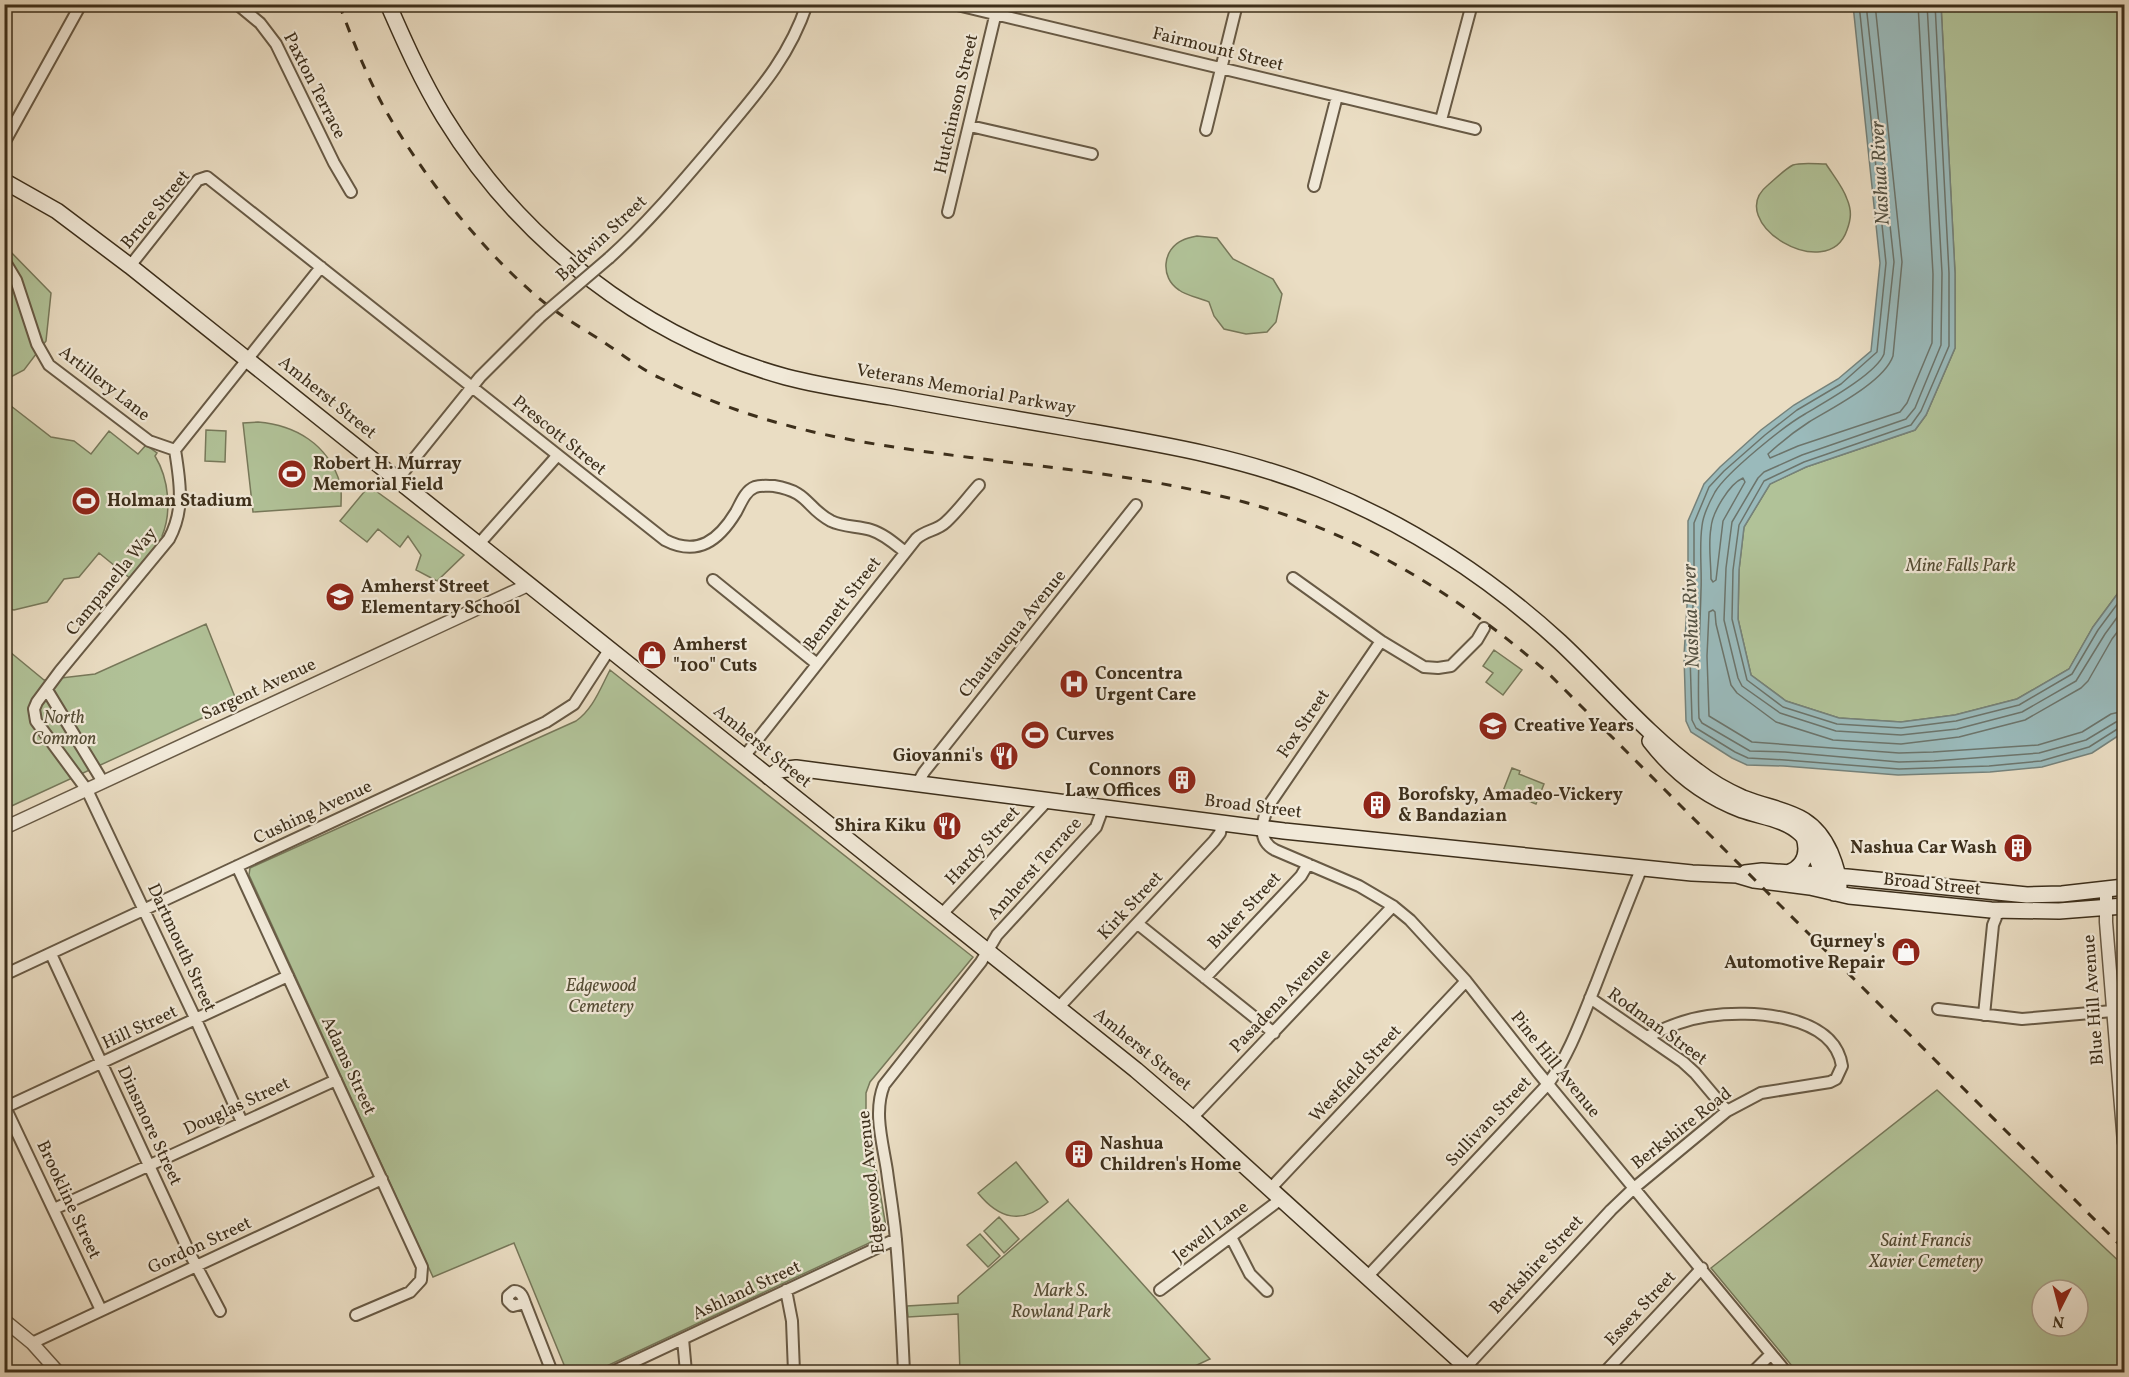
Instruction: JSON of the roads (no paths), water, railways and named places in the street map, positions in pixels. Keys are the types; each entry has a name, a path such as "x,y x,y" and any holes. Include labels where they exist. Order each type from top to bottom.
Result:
{"main road":[{"name":"Veterans Memorial Parkway","path":"388,4 417,69 438,108 494,187 525,221 570,263 612,294 658,323 737,360 800,380 1189,450 1254,466 1313,486 1371,511 1405,529 1479,576 1519,606 1562,644 1625,708 1683,760 1714,783 1747,800 1793,813 1810,824 1827,846 1839,876"},
{"name":"Amherst Street","path":"4,181 57,211 130,266 743,758 1059,1007 1192,1118 1468,1370"},
{"name":"Veterans Memorial Parkway","path":"1625,708 1663,757 1693,784 1731,805 1785,823 1804,837 1815,854 1831,893"},
{"name":"Broad Street","path":"769,777 779,770 793,768 1263,828 1737,875 1754,880 1810,887 1831,893 2002,911 2059,911 2124,906"},
{"path":"1788,873 1797,869 1803,862 1806,851 1804,837"},
{"name":"Broad Street","path":"1737,875 1755,871 1839,876 2027,895 2053,895 2124,887"},
{"path":"1831,893 1839,886 1839,876"}],"street":[{"path":"4,143 81,4"},
{"name":"Paxton Terrace","path":"237,4 260,23 276,44 334,163 351,192"},
{"name":"Baldwin Street","path":"397,480 504,351 642,228 662,206 771,76 789,47 807,4"},
{"name":"Fairmount Street","path":"953,4 997,10 1475,129"},
{"path":"1206,130 1237,4"},
{"path":"1441,120 1472,4"},
{"name":"Hutchinson Street","path":"948,212 997,10"},
{"path":"1314,186 1336,96"},
{"path":"970,126 1092,154"},
{"name":"Bruce Street","path":"130,266 198,180 207,177"},
{"name":"Prescott Street","path":"207,177 657,535 674,545 694,547 712,540 725,528 748,492 766,485 792,490 805,498 831,521 878,532 905,552"},
{"name":"Artillery Lane","path":"4,260 16,280 37,344 49,365 149,441 174,450"},
{"path":"174,450 321,267"},
{"name":"Campanella Way","path":"87,790 36,721 34,709 60,671 170,539 178,521 181,491 174,450"},
{"path":"478,545 557,456"},
{"name":"Bennett Street","path":"743,758 905,552 922,533 947,522 979,485"},
{"name":"Chautauqua Avenue","path":"918,784 924,772 1136,506"},
{"path":"1293,578 1381,641 1424,667 1451,666 1477,640 1484,628"},
{"path":"713,580 817,664"},
{"name":"Sargent Avenue","path":"4,828 528,585"},
{"name":"Fox Street","path":"1263,828 1265,814 1271,802 1381,641"},
{"name":"Cushing Avenue","path":"4,975 559,714 579,698 609,650"},
{"path":"47,690 104,782"},
{"name":"Dartmouth Street","path":"87,790 242,1122"},
{"name":"Hardy Street","path":"942,914 1047,801"},
{"name":"Amherst Terrace","path":"987,951 997,935 1092,832 1099,822 1103,808"},
{"name":"Kirk Street","path":"1059,1007 1215,841 1222,823"},
{"name":"Pine Hill Avenue","path":"1263,828 1263,838 1269,847 1351,882 1393,906 1410,920 1466,981 1786,1372"},
{"name":"Buker Street","path":"1205,978 1301,876 1308,864"},
{"name":"Adams Street","path":"237,866 418,1257 422,1273 421,1280 410,1292 356,1315"},
{"name":"Sullivan Street","path":"1367,1276 1548,1084 1564,1060 1642,867"},
{"name":"Blue Hill Avenue","path":"2106,889 2106,908 2119,1011 2124,1143"},
{"name":"Pasadena Avenue","path":"1192,1118 1393,906"},
{"path":"1984,1015 1994,922 2002,911"},
{"path":"1138,924 1274,1033"},
{"name":"Edgewood Avenue","path":"904,1372 896,1239 879,1102 884,1085 981,962 987,951"},
{"name":"Dinsmore Street","path":"51,954 220,1311"},
{"name":"Hill Street","path":"5,1106 102,1064 288,976"},
{"name":"Westfield Street","path":"1275,1194 1466,981"},
{"name":"Rodman Street","path":"1590,998 1695,1073 1727,1111"},
{"path":"1938,1009 2029,1019 2119,1011"},
{"name":"Berkshire Road","path":"1634,1188 1727,1111 1761,1094 1830,1082 1836,1079 1842,1066 1836,1048 1829,1040 1810,1026 1788,1019 1747,1014 1705,1016 1668,1026 1647,1037"},
{"name":"Douglas Street","path":"54,1209 336,1080"},
{"name":"Brookline Street","path":"5,1106 101,1310"},
{"name":"Gordon Street","path":"32,1343 382,1179"},
{"name":"Berkshire Street","path":"1468,1370 1596,1226 1634,1188"},
{"name":"Jewell Lane","path":"1160,1290 1231,1237 1275,1194"},
{"path":"1231,1237 1250,1274 1267,1291"},
{"name":"Ashland Street","path":"612,1372 896,1239"},
{"name":"Essex Street","path":"1605,1372 1701,1268"},
{"path":"786,1290 792,1321 794,1372"},
{"path":"525,1303 552,1372"},
{"path":"4,1320 32,1343 58,1372"},
{"path":"683,1339 686,1372"},
{"path":"1753,1372 1770,1354"}],"water":[{"name":"Nashua River","path":"1853,5 1941,5 1955,273 1955,348 1926,415 1915,430 1806,467 1770,484 1744,527 1739,570 1738,619 1751,675 1786,701 1839,718 1901,722 1955,715 2017,699 2069,669 2093,627 2124,585 2124,732 2092,753 2042,767 1990,772 1898,775 1747,765 1691,732 1686,721 1684,656 1688,589 1688,521 1704,484 1761,430 1794,405 1838,379 1871,351 1880,263"}],"railway":[{"path":"339,4 366,72 401,137 439,190 481,242 527,288 550,307 653,374 728,407 823,434 897,447 1097,473 1195,490 1244,502 1286,515 1367,549 1406,570 1479,618 1548,673 2124,1249"}],"place":[{"name":"Robert H. Murray Memorial Field","path":"292,474"},
{"name":"Holman Stadium","path":"86,501"},
{"name":"Amherst Street Elementary School","path":"340,597"},
{"name":"Amherst \"100\" Cuts","path":"652,655"},
{"name":"Concentra Urgent Care","path":"1074,684"},
{"name":"Creative Years","path":"1493,726"},
{"name":"Curves","path":"1035,735"},
{"name":"Giovanni's","path":"1004,756"},
{"name":"Connors Law Offices","path":"1182,780"},
{"name":"Borofsky, Amadeo-Vickery & Bandazian","path":"1377,805"},
{"name":"Shira Kiku","path":"947,826"},
{"name":"Nashua Car Wash","path":"2018,848"},
{"name":"Gurney's Automotive Repair","path":"1906,952"},
{"name":"Nashua Children's Home","path":"1079,1154"}],"park label":[{"name":"Mine Falls Park","path":"1961,566"},
{"name":"North Common","path":"64,728"},
{"name":"Edgewood Cemetery","path":"601,996"},
{"name":"Saint Francis Xavier Cemetery","path":"1926,1251"},
{"name":"Mark S. Rowland Park","path":"1061,1301"}]}
